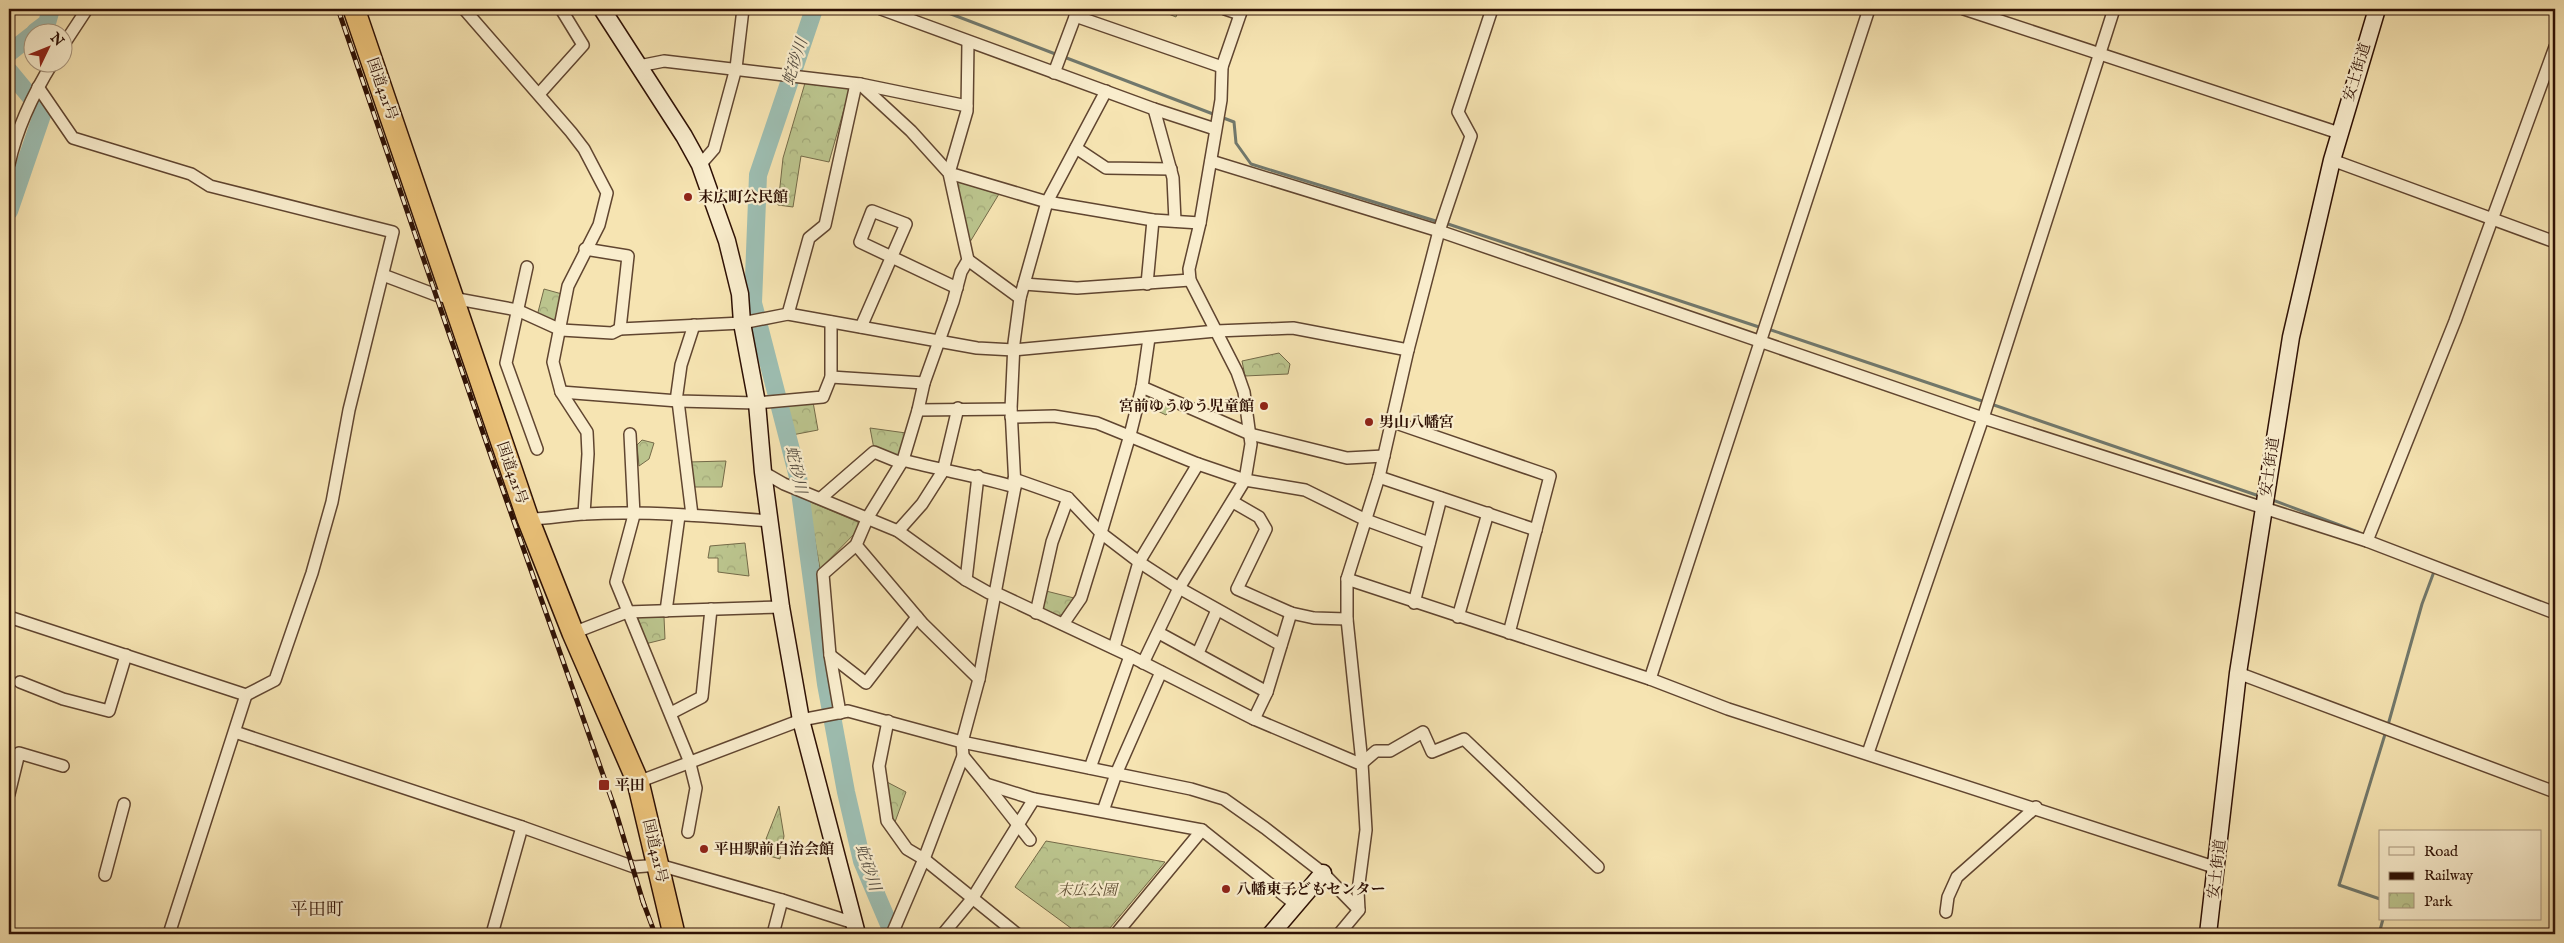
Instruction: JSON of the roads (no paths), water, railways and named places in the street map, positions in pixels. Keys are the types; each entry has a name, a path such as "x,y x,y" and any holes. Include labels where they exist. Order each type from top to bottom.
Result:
{"highway":[{"name":"国道421号","path":"354,9 528,519 573,633 638,782 674,934"}],"street":[{"path":"72,32 87,9"},
{"path":"464,9 539,94 584,149 607,193 599,225 585,249 568,286 561,330 553,362 561,392 587,432 588,454 584,514"},
{"path":"539,94 583,45 561,9"},
{"path":"602,9 700,165 727,241 740,294 742,323 758,403 763,472 781,608 801,720 856,929"},
{"path":"700,165 714,149 736,68 743,9"},
{"path":"1143,662 1159,633 1179,588 1245,480 1251,444 1244,392 1237,372 1190,280 1189,269 1200,223 1221,100 1222,67 1241,11 1225,9"},
{"path":"1339,934 1359,910 1358,891 1366,830 1362,763 1347,619 1347,579 1379,477 1393,422 1393,410 1439,231 1471,136 1458,112 1492,9"},
{"path":"1650,679 1869,9"},
{"path":"1964,9 2339,133"},
{"path":"1868,753 1983,418 2114,9"},
{"name":"安土街道","path":"2208,934 2238,673 2291,337 2339,133 2377,9"},
{"path":"888,10 968,42 1154,110 1215,128"},
{"path":"1054,73 1076,12 1222,67"},
{"path":"968,42 967,106 949,173 968,260 1020,298"},
{"path":"2367,541 2455,321 2555,47"},
{"path":"639,66 664,61 736,68 858,84 967,106"},
{"path":"9,164 14,142 38,87 47,72"},
{"path":"858,84 911,132 949,173 1046,202 1153,220 1200,223"},
{"path":"788,314 808,238 825,225 858,84"},
{"path":"38,87 73,138 191,174 210,186 393,232 349,410 332,502 312,573 275,680 246,695 169,934"},
{"path":"892,934 924,859 963,756 962,742 979,679 996,593 1014,483 1011,413 1014,350 1020,298 1046,202 1106,91"},
{"path":"1154,110 1171,170 1175,221"},
{"path":"1076,148 1106,168 1171,170"},
{"path":"1211,160 1439,231 1983,418 2367,541 2555,613"},
{"path":"2332,160 2555,242"},
{"path":"1147,284 1153,220"},
{"path":"585,249 628,256 620,329"},
{"path":"861,327 892,257 956,288"},
{"path":"837,714 823,574 856,545 868,517 902,462 924,383 961,272 968,260"},
{"path":"527,267 506,363 536,449"},
{"path":"383,275 454,299 517,310 561,330 612,333 620,329 742,323 788,314 977,348 1014,350 1216,331 1293,328 1408,350"},
{"path":"1024,284 1077,288 1190,280"},
{"path":"561,392 677,401 758,403 823,397 832,377 831,322"},
{"path":"692,515 677,401 681,365 694,325"},
{"path":"1063,624 1081,598 1101,533 1142,387 1149,338"},
{"path":"832,377 924,383"},
{"path":"1142,387 1250,434 1347,458 1384,456"},
{"path":"918,410 958,408 1054,416 1097,423 1198,464 1245,480 1304,490 1366,520 1429,543"},
{"path":"898,531 922,504 942,471 958,408"},
{"path":"1393,422 1550,476 1509,633"},
{"path":"630,434 634,514 616,582 689,760 696,788 688,832"},
{"path":"821,498 874,452 902,462 1014,483 1068,498 1101,533 1140,562 1179,588 1280,645"},
{"path":"1114,648 1140,562 1198,464"},
{"path":"763,472 784,484 868,517 898,531 966,580 989,593 996,593 1114,648 1254,719 1358,763 1362,763 1376,751 1390,751 1423,732 1432,752 1464,739 1598,867"},
{"path":"966,580 978,476"},
{"path":"1379,477 1536,530"},
{"path":"1036,613 1052,542 1068,498"},
{"path":"1414,603 1441,498"},
{"path":"1233,502 1259,517 1266,529 1237,589 1291,613 1314,618 1347,619"},
{"path":"1458,617 1488,513"},
{"path":"528,519 554,519 584,514 634,514 692,515 770,521"},
{"path":"666,611 679,516"},
{"path":"856,545 918,617 979,679"},
{"path":"1347,579 1414,603 1650,679 1728,709 2036,807 2217,868"},
{"path":"573,633 627,612 781,608"},
{"path":"671,713 702,697 711,609"},
{"path":"1198,653 1217,610"},
{"path":"1254,719 1267,692 1291,613"},
{"path":"9,617 246,695"},
{"path":"830,656 866,683 918,617"},
{"path":"1159,633 1267,692"},
{"path":"20,682 63,699 109,711 126,654"},
{"path":"1090,768 1130,656"},
{"path":"1103,811 1116,774 1161,672"},
{"path":"2238,673 2555,792"},
{"path":"638,782 689,760 801,720 848,711 962,742 1191,789 1224,799 1323,873 1359,910"},
{"path":"888,721 879,766 887,822 907,849 924,859 1017,934"},
{"path":"235,732 522,827 634,867 659,865 782,900 856,929"},
{"path":"9,794 19,753 62,766"},
{"path":"963,756 1030,840"},
{"path":"986,784 1034,798 1202,830 1296,904"},
{"path":"943,934 972,899 1034,798"},
{"path":"105,875 124,804"},
{"path":"1946,912 1948,897 1958,877 2036,807"},
{"path":"492,934 522,827"},
{"path":"1116,934 1202,830"},
{"path":"1271,934 1323,873"},
{"path":"773,934 782,900"}],"waterway":[{"path":"47,22 51,9"},
{"name":"蛇砂川","path":"814,9 758,175 753,303 798,477 826,684 846,792 862,861 893,934"},
{"path":"938,9 1058,55"},
{"path":"9,53 22,43"},
{"path":"1064,57 1234,122 1236,143 1251,164 1439,222"},
{"path":"9,71 43,112 9,211"},
{"path":"1445,223 1762,328"},
{"path":"1768,329 1985,402"},
{"path":"1991,404 2262,497"},
{"path":"2270,499 2358,532"},
{"path":"2388,725 2422,604 2435,569"},
{"path":"2379,899 2339,885 2386,731"},
{"path":"2379,934 2383,920"}],"railway":[{"path":"338,9 493,462 614,806 644,905"},
{"path":"642,899 655,934"}],"place":[{"name":"末広町公民館","path":"688,197"},
{"name":"宮前ゆうゆう児童館","path":"1264,406"},
{"name":"男山八幡宮","path":"1369,422"},
{"name":"平田","path":"604,785"},
{"name":"平田駅前自治会館","path":"704,849"},
{"name":"八幡東子どもセンター","path":"1226,889"}],"district":[{"name":"平田町","path":"317,910"}],"park label":[{"name":"末広公園","path":"1087,890"}]}
